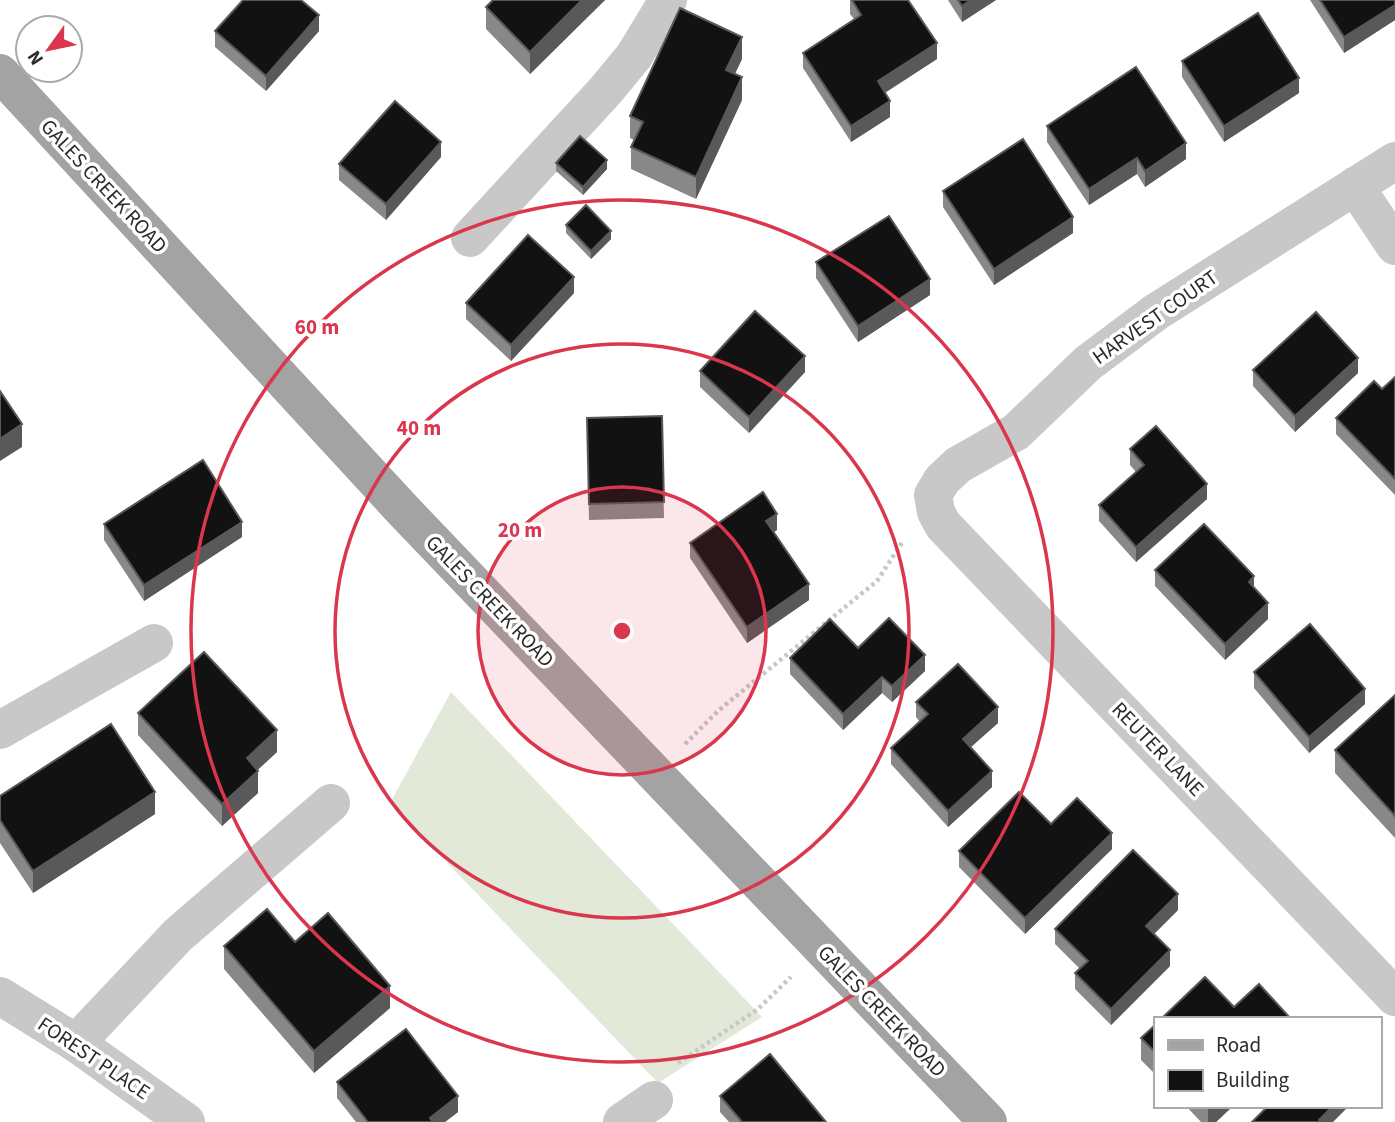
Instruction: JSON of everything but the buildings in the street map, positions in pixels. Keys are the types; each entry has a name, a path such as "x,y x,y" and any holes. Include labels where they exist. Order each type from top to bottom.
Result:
{"main road":[{"name":"GALES CREEK ROAD","path":"0,73 401,508 988,1122"}],"street":[{"path":"470,237 606,90 634,56 668,0"},
{"name":"HARVEST COURT","path":"933,495 942,480 958,465 1016,432 1088,363 1156,312 1395,161"},
{"path":"1354,186 1395,246"},
{"name":"REUTER LANE","path":"933,495 936,512 943,524 1395,997"},
{"path":"0,730 153,643"},
{"path":"76,1043 178,935 331,803"},
{"name":"FOREST PLACE","path":"0,996 76,1043 186,1122"},
{"path":"622,1122 654,1100"}],"path":[{"path":"655,774 719,710 877,581 933,495"},
{"path":"654,1100 664,1072 758,1009 822,948"}],"green space":[{"path":"451,692 762,1017 658,1083 390,803"}]}
